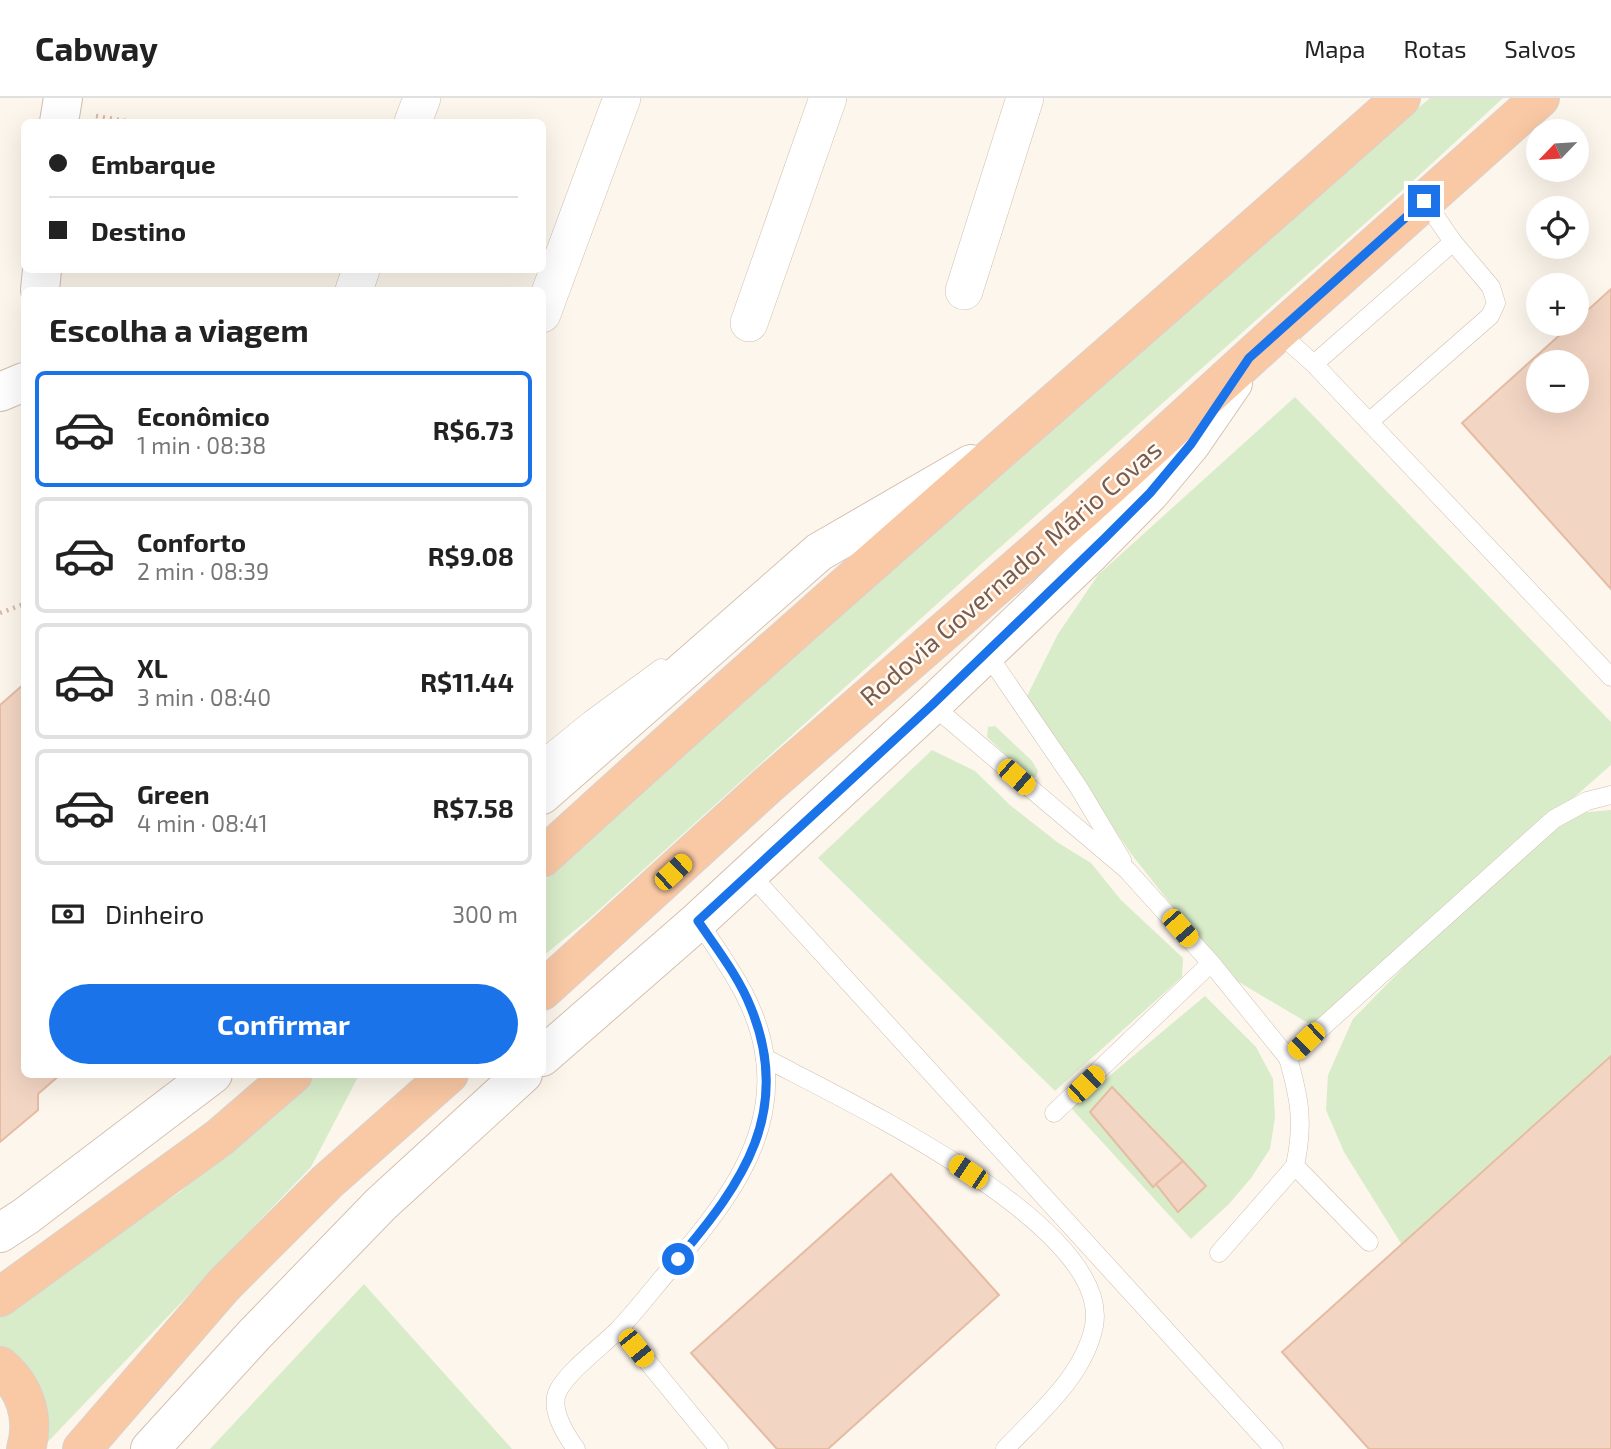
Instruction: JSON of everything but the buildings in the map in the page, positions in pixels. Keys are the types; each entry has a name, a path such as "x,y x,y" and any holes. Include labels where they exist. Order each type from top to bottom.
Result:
{"highway":[{"path":"546,854 702,712 1401,98"},
{"name":"Rodovia Governador Mário Covas","path":"546,987 768,785 1081,512 1540,98"},
{"path":"0,1297 219,1138 288,1078"},
{"path":"82,1449 224,1285 327,1182 444,1078"},
{"path":"0,1366 18,1386 26,1402 30,1437 26,1449"}],"main road":[{"path":"60,119 63,98"},
{"path":"546,1054 750,874 932,705 1150,493 1191,444 1249,358"},
{"path":"0,392 21,383"},
{"path":"546,791 819,552 1016,438"},
{"path":"0,1233 208,1078"},
{"path":"150,1449 254,1335 381,1204 519,1078"}],"street":[{"path":"414,119 422,98"},
{"path":"546,303 622,98"},
{"path":"749,323 828,98"},
{"path":"964,291 1025,98"}],"lane":[{"path":"1369,422 1490,317 1496,303 1491,287 1453,242 1424,201"},
{"path":"1314,364 1453,242"},
{"path":"1278,332 1314,364 1611,677"},
{"path":"546,756 590,720 819,552"},
{"path":"986,652 1079,788 1127,870"},
{"path":"932,705 1127,870 1211,963 1288,1058 1299,1098 1301,1138 1294,1167 1219,1254"},
{"path":"1288,1058 1554,819 1587,801 1611,795"},
{"path":"750,874 1274,1449"},
{"path":"576,1449 556,1409 557,1392 620,1328 693,1241 735,1185 762,1125 766,1085 765,1058 751,1006 734,974 698,921"},
{"path":"1054,1113 1211,963"},
{"path":"765,1058 901,1130 958,1164 1011,1201 1055,1239 1083,1276 1093,1296 1094,1325 1076,1372 1005,1449"},
{"path":"1294,1167 1369,1242"},
{"path":"620,1328 719,1449"}],"path":[{"path":"0,613 21,605"}],"green space":[{"path":"1430,98 1503,98 590,918 546,954 546,879 743,697 1162,323"},
{"path":"1295,397 1611,722 1611,765 1554,815 1611,810 1611,1060 1402,1245 1344,1152 1326,1110 1328,1075 1353,1019 1539,829 1318,1029 1227,975 1132,855 1025,700 1058,634 1098,575"},
{"path":"995,726 1032,761 1038,771 1036,777 1028,776 987,737 988,727"},
{"path":"932,750 975,771 1010,805 1057,842 1091,863 1121,900 1183,958 1182,977 1055,1091 818,858"},
{"path":"1205,996 1256,1047 1273,1079 1275,1117 1270,1149 1251,1178 1229,1204 1191,1239 1071,1108"},
{"path":"310,1078 357,1078 311,1167 41,1449 0,1396 0,1311 180,1192"},
{"path":"364,1284 512,1449 210,1449"}],"route":[{"path":"678,1259 735,1185 762,1125 765,1102 765,1058 751,1006 734,974 698,921 932,705 1105,538 1150,493 1191,444 1249,358 1424,201"}]}
